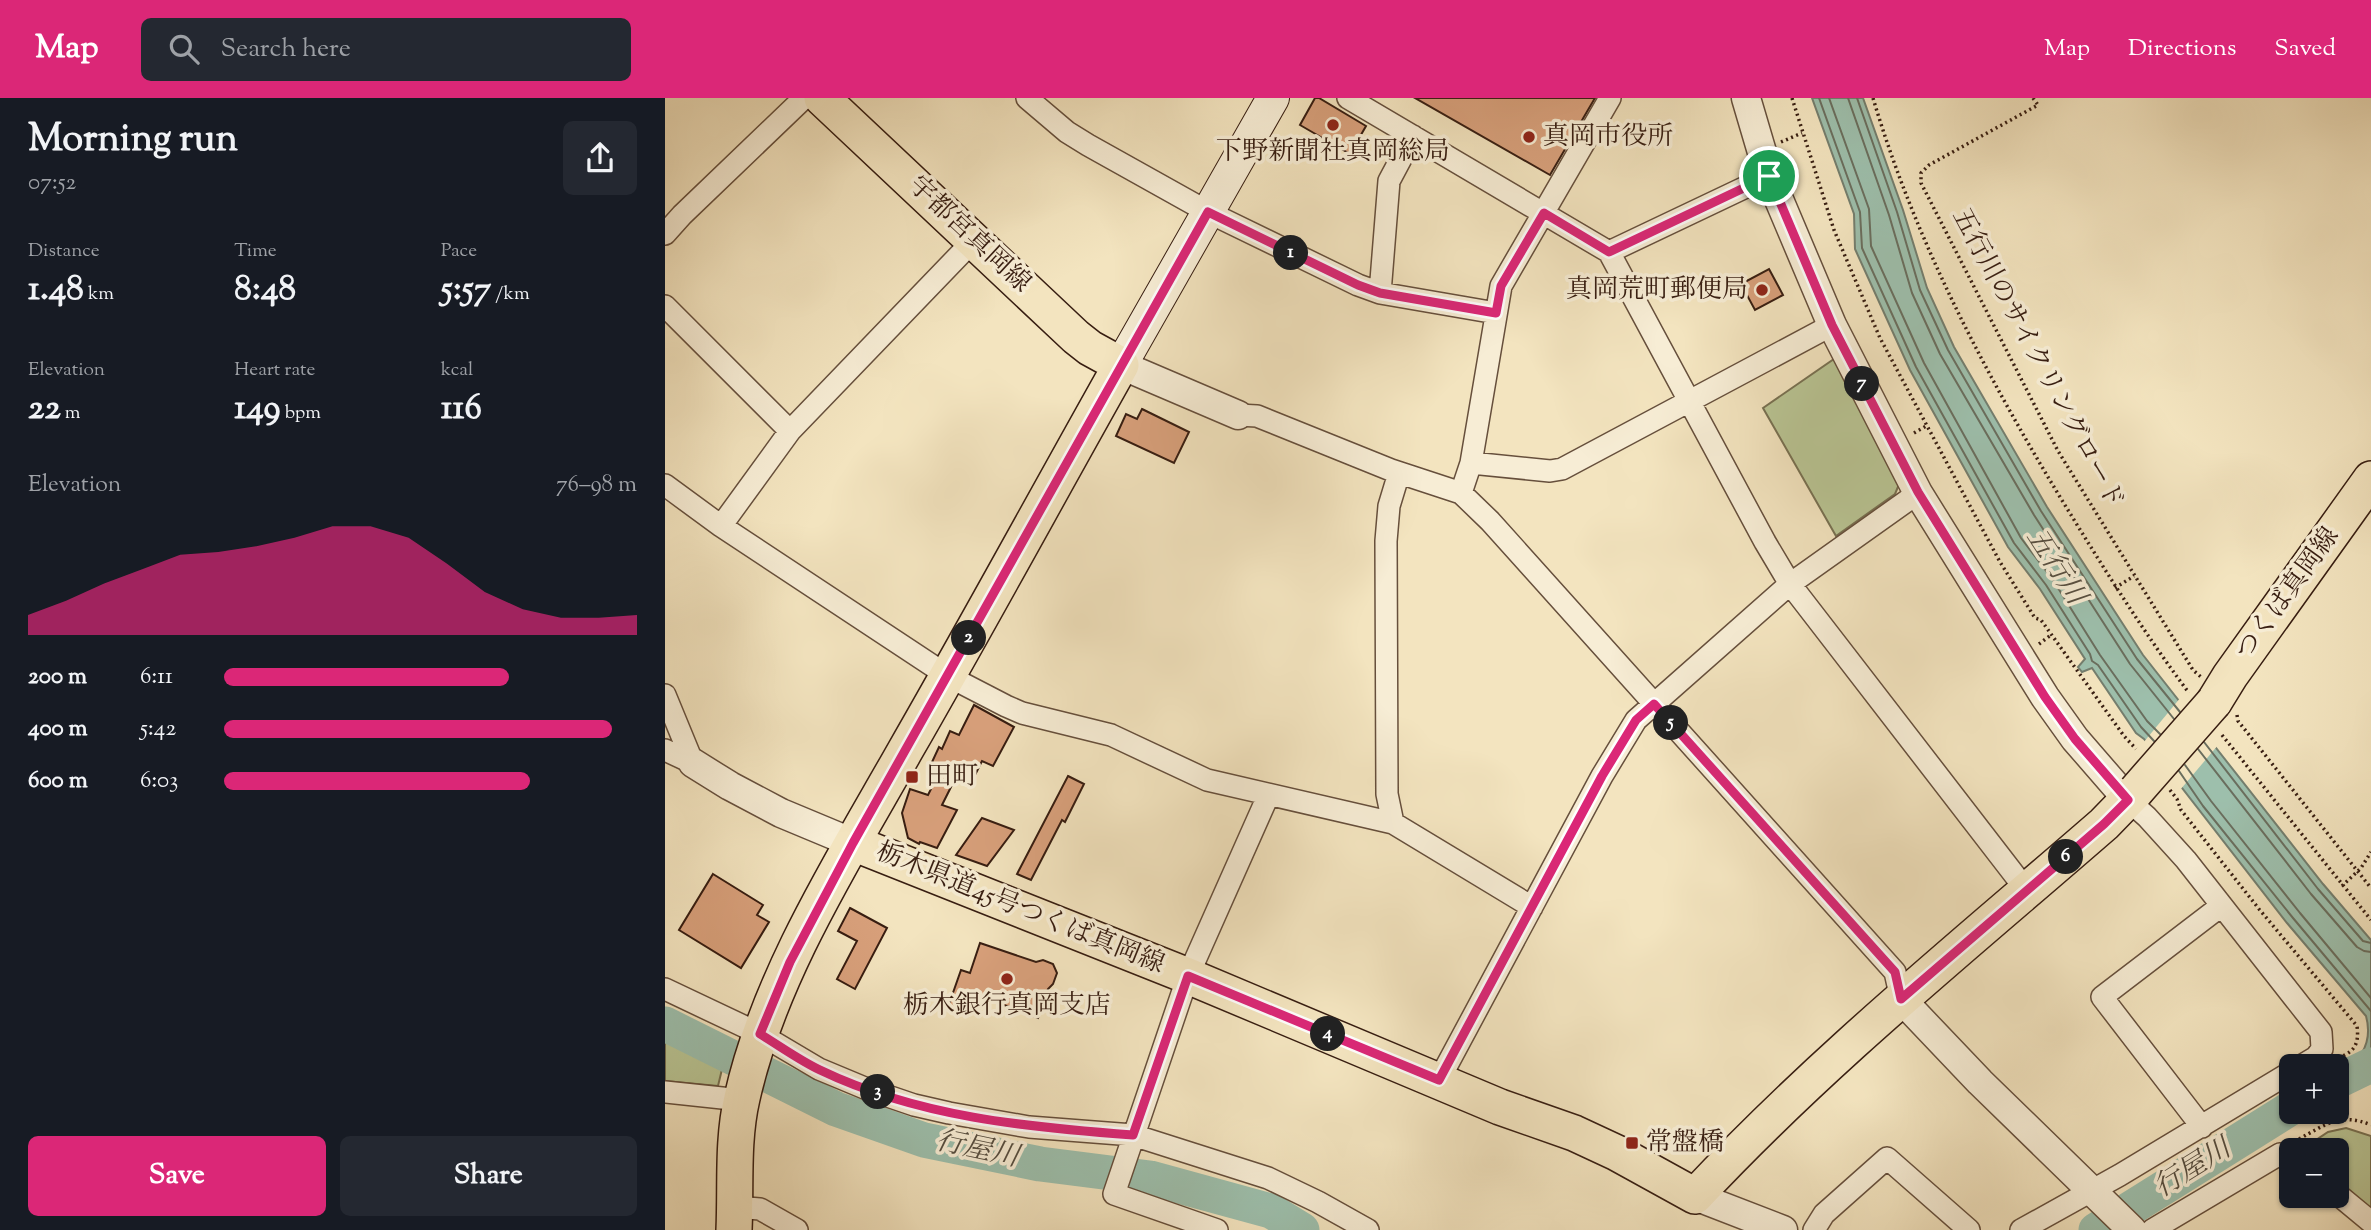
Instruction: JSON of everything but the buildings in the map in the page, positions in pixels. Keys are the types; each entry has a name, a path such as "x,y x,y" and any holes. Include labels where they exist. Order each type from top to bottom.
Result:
{"main road":[{"name":"宇都宮真岡線","path":"822,98 1090,348 1121,365"},
{"path":"734,1219 736,1141 751,1065 790,962 853,843 1273,98"},
{"name":"つくば真岡線","path":"2216,700 2366,496"},
{"path":"1695,1196 1741,1146 1806,1084 1901,999 2144,793 2216,700"},
{"name":"栃木県道45号つくば真岡線","path":"853,843 1188,976 1500,1107 1574,1133 1695,1196"}],"street":[{"path":"665,234 804,98"},
{"path":"1027,98 1067,132 1208,212 1358,285 1380,293 1496,313"},
{"path":"1348,98 1609,252 1790,584 2027,891"},
{"path":"1461,493 1472,463 1501,286 1610,98"},
{"path":"1746,98 1769,176 1832,325 1918,492 2045,697 2075,739 2144,793 2147,817 2186,860 2321,1032 2322,1049 2318,1054"},
{"path":"1380,293 1389,181 1413,136"},
{"path":"1609,252 1769,176"},
{"path":"721,526 790,431 974,240"},
{"path":"665,306 790,431"},
{"path":"1472,463 1550,471 1562,469 1832,325"},
{"path":"1121,365 1238,415 1257,416 1399,473 1461,493 1490,521 1895,972 1901,999 1980,1082 2132,1230"},
{"path":"1393,823 1387,794 1386,541 1389,506 1399,473"},
{"path":"665,485 721,526 948,676 1022,713 1111,735 1207,780 1393,823 1532,907"},
{"path":"1439,1080 1602,776 1636,720 1790,584 1918,492"},
{"path":"665,695 694,763"},
{"path":"665,750 694,763 781,813 853,843"},
{"path":"1217,1230 1114,1194 1188,976 1268,796"},
{"path":"2202,1126 2102,998 2221,906"},
{"path":"665,989 751,1065"},
{"path":"665,1092 751,1065 819,1069 914,1105 1029,1127 1132,1139 1268,1178 1368,1230"},
{"path":"2021,1230 2095,1196 2279,1079"},
{"path":"2153,1230 2279,1155"},
{"path":"1814,1230 1823,1214 1887,1158 1969,1230"},
{"path":"1695,1196 1783,1230"},
{"path":"2349,1204 2371,1222"},
{"path":"734,1219 760,1209 797,1230"}],"path":[{"path":"1792,98 1834,230 1880,338 2000,562 2035,618 2041,620 2124,736 2143,757"},
{"path":"1873,98 1888,147 1941,278 2026,440 2115,588 2163,659 2216,700 2238,721 2371,888"},
{"name":"五行川のサイクリングロード","path":"2033,98 2038,105 1929,165 1921,173 1921,183 2058,451 2193,670 2216,700"},
{"path":"1776,144 1802,133"},
{"path":"1905,438 1928,425"},
{"path":"2115,588 2135,576"},
{"path":"2216,700 2342,886 2371,920"},
{"path":"2144,793 2177,799 2181,810 2259,909 2357,1026 2358,1038 2355,1047 2348,1054"},
{"path":"2342,886 2361,868 2371,852"},
{"path":"2308,1138 2333,1120 2346,1118 2371,1125"}],"shaded area":[{"path":"1834,359 1900,482 1895,494 1836,536 1763,408"},
{"path":"665,1039 723,1065 718,1086 665,1081"},
{"path":"2346,1128 2371,1136 2371,1210 2349,1191 2349,1138 2319,1138 2328,1132"}],"water":[{"name":"五行川","path":"1812,98 1863,98 1903,210 1927,288 1954,347 2047,507 2143,655 2323,884 2371,940 2371,1083 2363,1084 2352,1064 2367,1042 2366,1016 2287,923 2144,739 2136,733 2092,668 2082,672 2078,667 2085,659 2040,589 2008,547 1910,370 1855,249 1854,214"}],"pier":[{"path":"2181,697 2219,744 2180,790 2143,743"}],"waterway":[{"name":"行屋川","path":"665,1024 836,1109 924,1140 1040,1164 1150,1178 1271,1211 1302,1230"},
{"name":"行屋川","path":"2349,1076 2371,1065"},
{"name":"行屋川","path":"2096,1230 2279,1116"}],"place":[{"name":"下野新聞社真岡総局","path":"1333,125"},
{"name":"真岡市役所","path":"1529,137"},
{"name":"真岡荒町郵便局","path":"1762,290"},
{"name":"田町","path":"912,777"},
{"name":"栃木銀行真岡支店","path":"1007,979"},
{"name":"常盤橋","path":"1632,1143"}],"route":[{"path":"1769,176 1832,325 1918,492 2045,697 2108,780 2128,800 2104,824 1901,999 1895,972 1654,704 1636,720 1602,776 1439,1080 1188,976 1133,1135 1029,1127 914,1105 819,1069 760,1034 790,962 853,843 1208,212 1358,285 1380,293 1496,313 1501,286 1544,213 1609,252 1769,176"}]}
